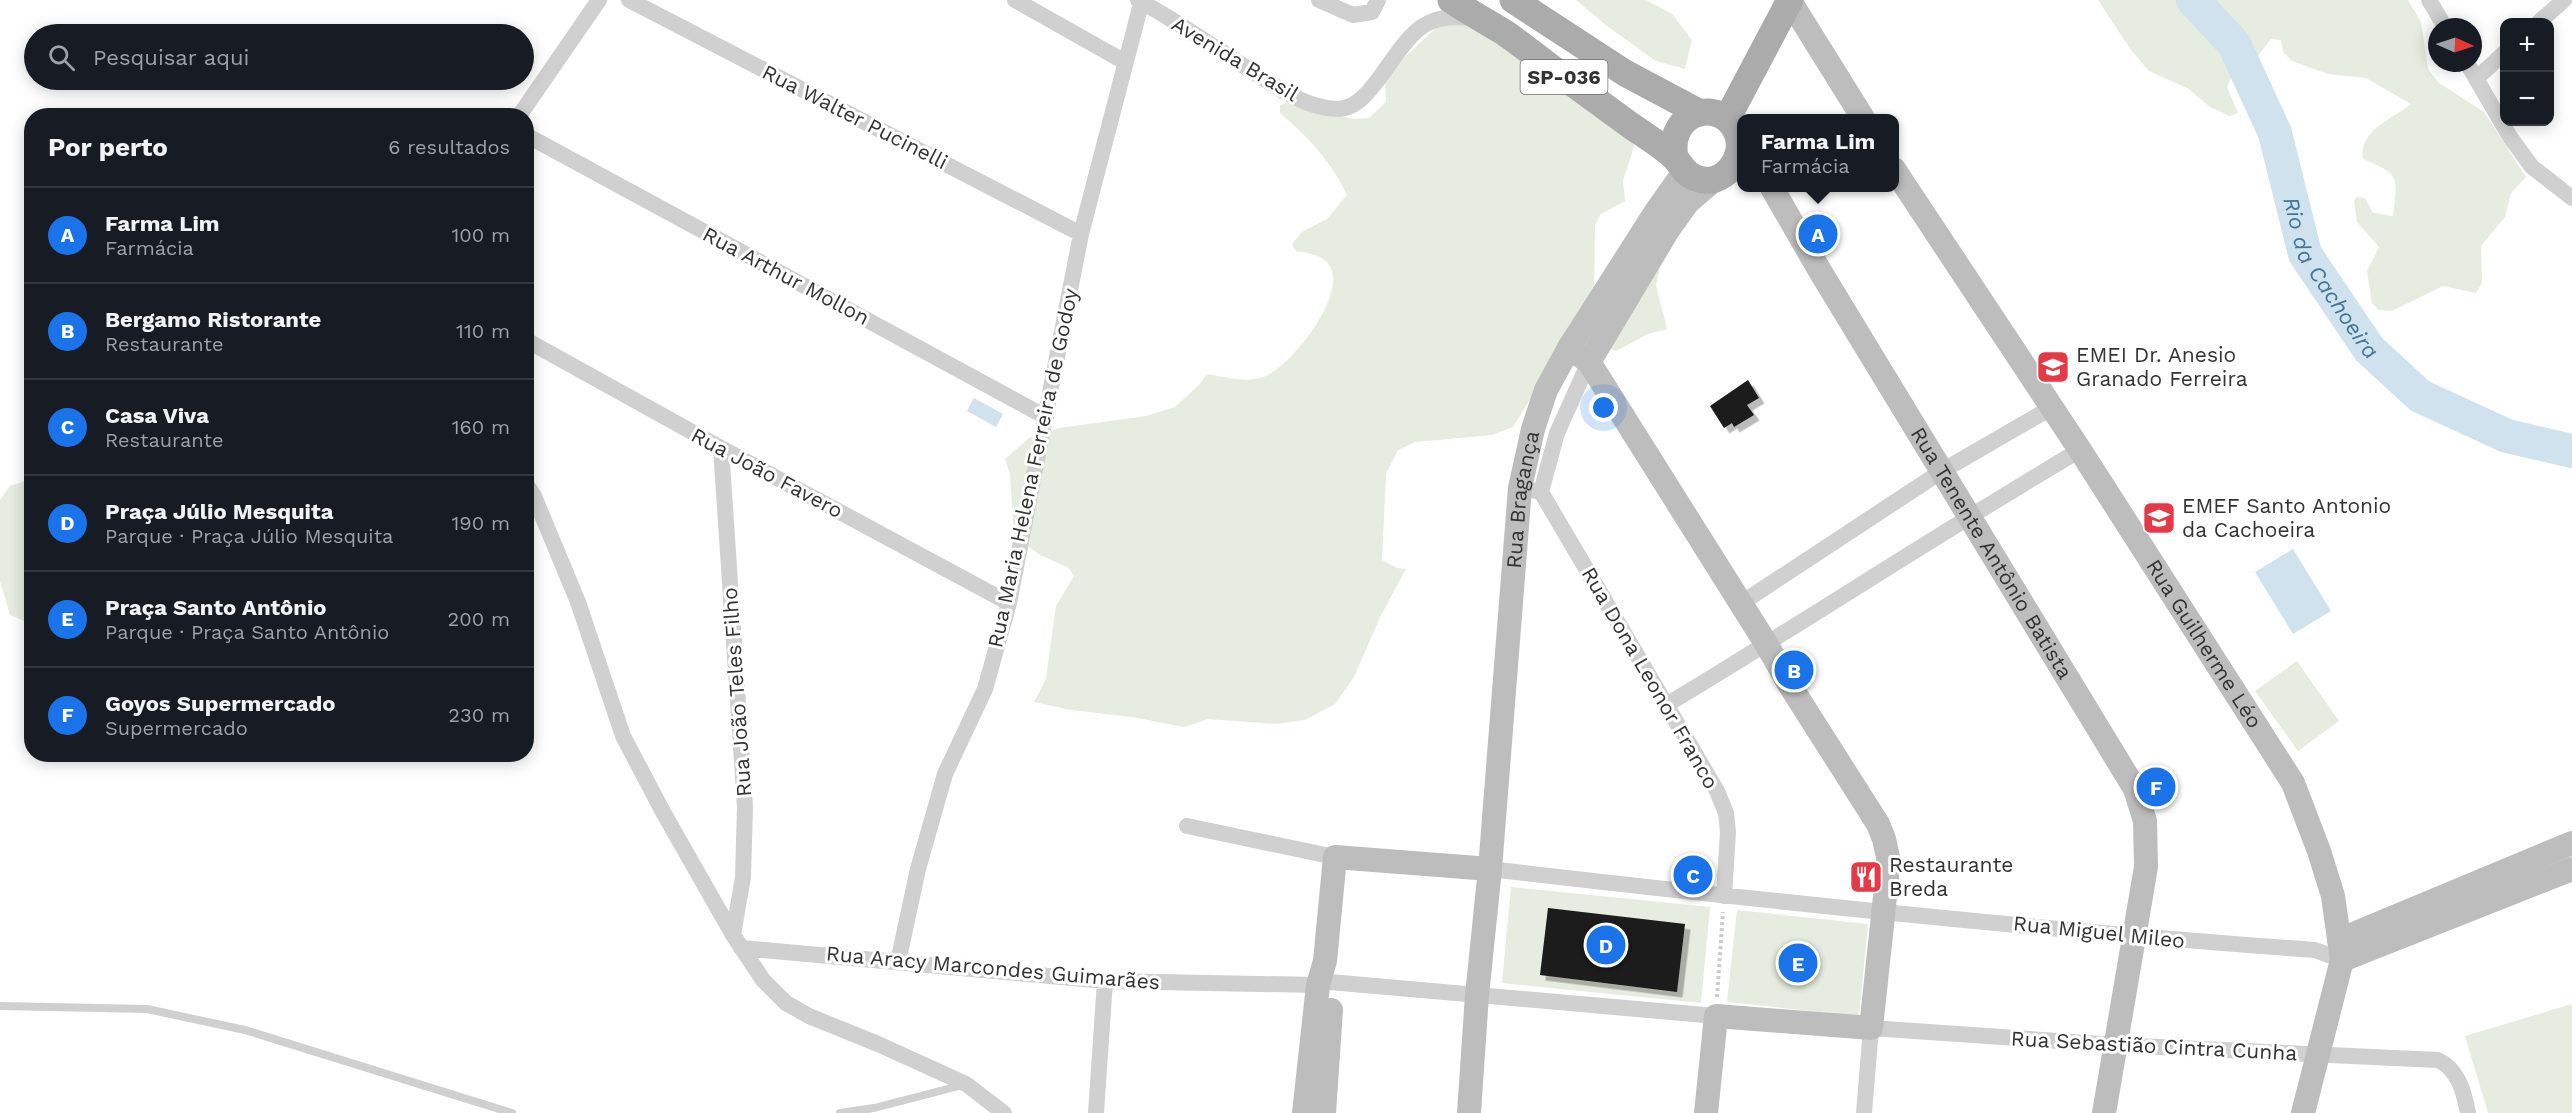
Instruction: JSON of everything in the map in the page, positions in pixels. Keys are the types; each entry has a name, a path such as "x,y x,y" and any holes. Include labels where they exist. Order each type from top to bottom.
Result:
{"main road":[{"name":"SP-036","path":"1451,0 1505,34 1698,180 1715,179"},
{"name":"SP-036","path":"1513,0 1625,73 1700,113 1714,113 1727,119"},
{"path":"1737,132 1727,119 1790,1"},
{"path":"1679,165 1672,144 1677,130 1686,119 1700,113"},
{"path":"1715,179 1727,173 1737,162"}],"street":[{"path":"525,108 599,0"},
{"name":"Rua Walter Pucinelli","path":"629,0 1081,234"},
{"path":"1015,0 1125,62"},
{"path":"1319,0 1353,15 1372,12 1378,0"},
{"path":"2429,0 2440,18"},
{"path":"2544,18 2564,0"},
{"name":"Rua Maria Helena Ferreira de Godoy","path":"898,962 918,869 945,774 985,689 1009,603 1081,234 1140,1"},
{"name":"Avenida Brasil","path":"1140,1 1300,99 1318,106 1340,109 1356,102 1373,86 1398,49 1422,27 1432,21 1478,18"},
{"path":"1790,1 1861,114"},
{"path":"2476,79 2500,57"},
{"path":"2472,72 2510,137 2532,167 2572,198"},
{"name":"Rua Arthur Mollon","path":"534,139 1046,417"},
{"name":"Rua Bragança","path":"1469,1113 1477,995 1530,490 1526,455 1546,390 1569,348 1655,213 1679,165"},
{"name":"Rua Guilherme Léo","path":"1899,178 2080,450 2293,783 2319,851 2333,896 2341,950"},
{"name":"Rua Bragança","path":"1530,490 1589,362 1668,230 1688,202 1715,179"},
{"name":"Rua Tenente Antônio Batista","path":"1774,192 2135,789 2145,821 2146,867 2104,1113"},
{"name":"Rua João Favero","path":"534,344 1009,603"},
{"path":"1569,348 1589,362 1878,824 1888,857 1864,1113"},
{"path":"1740,604 1942,471 2051,408"},
{"name":"Rua João Teles Filho","path":"721,448 745,807 743,877 737,941"},
{"path":"1668,704 1767,645 1969,516 2080,450"},
{"name":"Rua Dona Leonor Franco","path":"1530,490 1668,704 1717,791 1726,813 1728,832 1724,896"},
{"path":"534,495 578,602 623,736 663,812 737,941 763,980 786,1003 809,1016 966,1084 1004,1113"},
{"path":"1187,826 1335,857 1490,869"},
{"path":"2341,950 2572,843"},
{"path":"1304,1113 1324,976 1335,857"},
{"name":"Rua Miguel Mileo","path":"1490,869 1724,896 2136,936 2314,950 2341,950"},
{"path":"2341,950 2572,869"},
{"name":"Rua Aracy Marcondes Guimarães","path":"737,941 898,962 1105,981 1324,976 1477,995 1716,1016"},
{"path":"2303,1113 2341,950"},
{"path":"1324,976 1331,1002 1324,1113"},
{"path":"1096,1113 1105,981"},
{"path":"1706,1113 1716,1016 1871,1028"},
{"name":"Rua Sebastião Cintra Cunha","path":"1871,1028 2116,1045 2438,1060 2449,1065 2456,1075 2468,1113"}],"lane":[{"path":"0,1006 147,1009 244,1030 512,1113"},
{"path":"840,1113 874,1108 966,1084"}],"path":[{"path":"1716,1016 1724,896"}],"shaded area":[{"path":"1576,0 1646,0 1672,14 1692,40 1685,69 1656,61 1607,26"},
{"path":"2098,0 2408,0 2421,22 2428,72 2439,83 2484,112 2526,177 2511,193 2505,217 2481,246 2482,283 2476,293 2443,286 2392,311 2379,310 2372,303 2367,271 2379,247 2357,222 2354,201 2357,197 2365,198 2373,213 2393,216 2396,185 2391,174 2385,169 2363,159 2363,149 2366,140 2378,126 2411,104 2366,78 2328,74 2292,61 2283,52 2281,40 2271,39 2254,61 2229,81 2227,87 2238,113 2230,116 2210,107 2189,89 2149,71 2131,50"},
{"path":"1471,23 1630,120 1634,146 1623,181 1625,201 1601,214 1595,225 1594,298 1666,241 1656,285 1667,329 1648,334 1616,351 1579,336 1569,337 1513,427 1492,435 1415,442 1398,450 1386,474 1382,560 1397,568 1406,569 1381,615 1354,677 1335,704 1305,720 1276,724 1208,719 1184,727 1132,717 1071,710 1034,702 1046,679 1056,606 1074,576 1069,568 1040,555 1014,535 1010,474 1005,459 1029,438 1059,428 1146,416 1175,407 1199,385 1207,374 1236,379 1259,378 1277,369 1290,358 1315,327 1325,310 1331,293 1333,277 1326,261 1314,255 1296,251 1292,244 1302,232 1327,219 1347,195 1334,171 1318,150 1280,113 1280,105 1290,102 1353,119 1369,118 1386,102 1385,82 1389,72 1439,25"},
{"path":"24,482 24,621 10,615 0,581 0,500 10,486"},
{"path":"2297,661 2339,721 2298,751 2255,691"},
{"path":"1511,887 1710,907 1701,1003 1502,983"},
{"path":"1737,910 1868,924 1859,1016 1727,1002"},
{"path":"2572,1004 2572,1113 2488,1113 2465,1036"}],"water":[{"path":"974,398 1003,414 996,427 967,411"},
{"path":"2293,549 2331,611 2293,634 2255,572"}],"building":[{"path":"1748,380 1759,398 1747,405 1754,415 1734,427 1732,423 1724,428 1710,406"},
{"path":"1548,908 1685,924 1677,992 1540,975"}],"waterway":[{"name":"Rio da Cachoeira","path":"2193,0 2234,44 2275,133 2305,254 2369,349 2420,396 2507,436 2572,451"}],"place":[{"name":"Farma Lim","path":"1818,234"},
{"name":"EMEI Dr. Anesio Granado Ferreira","path":"2053,367"},
{"name":"EMEF Santo Antonio da Cachoeira","path":"2159,518"},
{"name":"Bergamo Ristorante","path":"1794,670"},
{"name":"Goyos Supermercado","path":"2156,787"},
{"name":"Casa Viva","path":"1693,875"},
{"name":"Restaurante Breda","path":"1866,877"},
{"name":"Praça Júlio Mesquita","path":"1606,945"},
{"name":"Praça Santo Antônio","path":"1798,963"}]}
